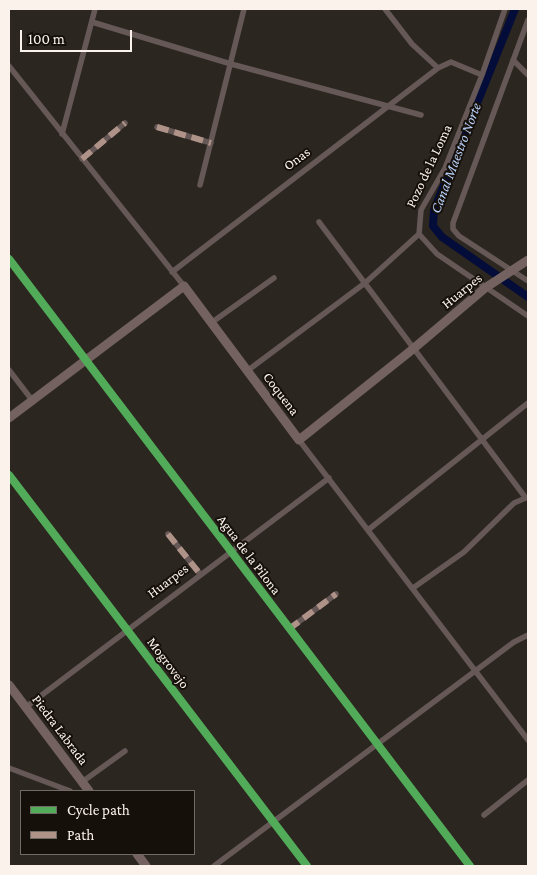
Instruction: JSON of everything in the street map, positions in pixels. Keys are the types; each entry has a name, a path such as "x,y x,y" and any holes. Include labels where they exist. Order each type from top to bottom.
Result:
{"main road":[{"name":"Huarpes","path":"299,440 414,349 485,288 513,272 528,260"},
{"path":"9,418 184,286"},
{"name":"Coquena","path":"184,286 299,440"},
{"name":"Piedra Labrada","path":"9,684 88,790"},
{"path":"138,855 146,866"}],"street":[{"path":"62,134 95,9"},
{"path":"200,185 244,9"},
{"path":"385,9 412,44 438,68 451,62 482,75"},
{"name":"Pozo de la Loma","path":"419,234 421,210 445,168 482,75 505,9"},
{"path":"528,20 453,223 454,229 459,236 528,281"},
{"path":"92,22 231,64 421,115"},
{"path":"512,60 528,75"},
{"name":"Coquena","path":"9,66 184,286"},
{"name":"Onas","path":"172,272 438,68"},
{"path":"82,159 125,123"},
{"path":"157,127 211,143"},
{"path":"319,222 482,440 527,497 514,503 464,552 413,588"},
{"path":"247,371 365,283 419,234 437,254 528,316"},
{"name":"Agua de la Pilona","path":"9,259 470,866"},
{"path":"211,323 274,278"},
{"path":"9,370 32,400"},
{"path":"368,530 528,403"},
{"name":"Coquena","path":"299,440 528,740"},
{"name":"Mogrovejo","path":"9,475 307,866"},
{"name":"Huarpes","path":"26,707 328,478"},
{"path":"168,534 200,574"},
{"path":"289,629 336,594"},
{"path":"214,866 514,642 528,635"},
{"path":"82,782 125,751"},
{"path":"9,768 67,790"},
{"path":"484,815 528,780"}],"waterway":[{"name":"Canal Maestro Norte","path":"515,9 434,210 433,226 442,237 528,297"}],"marked path":[{"path":"82,159 125,123"},
{"path":"157,127 211,143"},
{"path":"168,534 200,574"},
{"path":"289,629 336,594"}],"cycle path":[{"path":"9,259 470,866"},
{"path":"9,475 307,866"}]}
